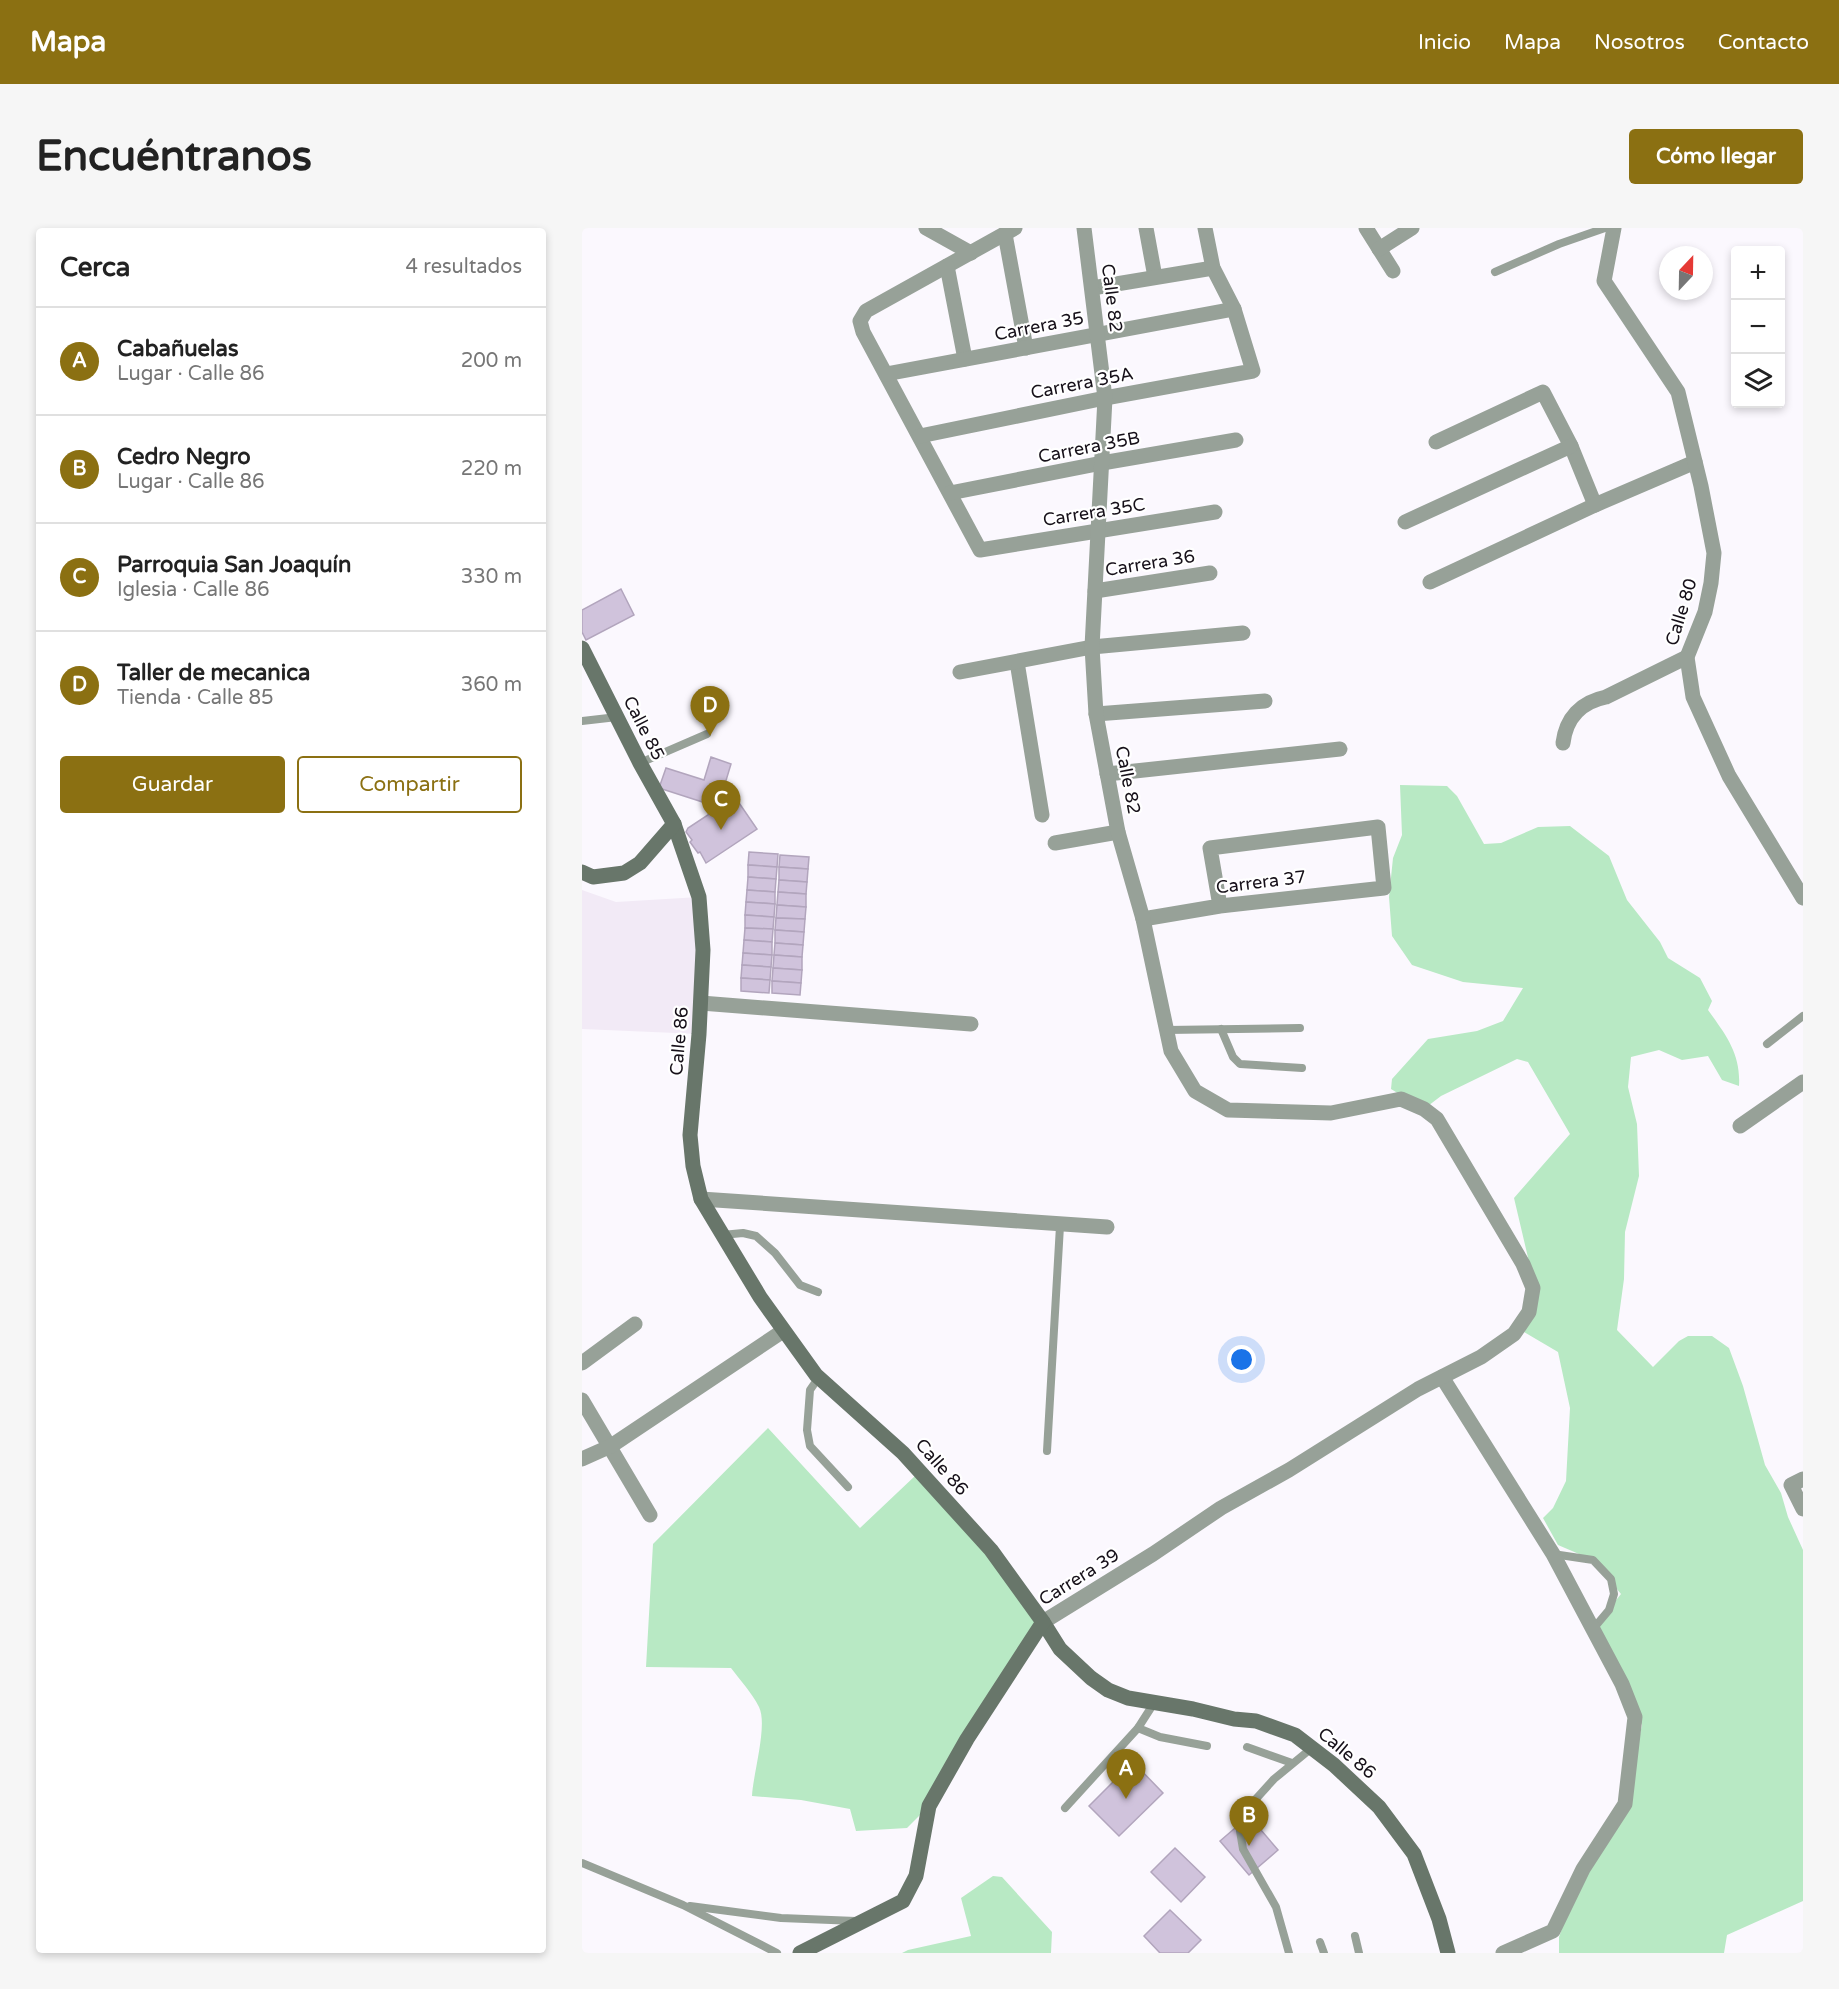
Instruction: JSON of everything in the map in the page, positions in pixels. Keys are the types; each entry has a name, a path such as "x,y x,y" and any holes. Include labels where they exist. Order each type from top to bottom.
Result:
{"main road":[{"name":"Calle 85","path":"582,648 640,764 674,824"},
{"path":"582,872 593,877 624,873 640,863 674,824"},
{"name":"Calle 86","path":"674,824 699,897 704,950 690,1135 693,1166 701,1199 783,1331 819,1377 903,1453 991,1550 1060,1649 1091,1678 1108,1690 1128,1698 1193,1709 1234,1719 1256,1721 1295,1735 1313,1747 1379,1807 1414,1854 1439,1919 1448,1953"},
{"name":"Carrera 39","path":"800,1953 903,1901 916,1876 929,1806 967,1739 1043,1622"}],"street":[{"path":"926,228 971,253"},
{"name":"Calle 82","path":"1084,228 1105,398 1092,647 1096,714 1118,832 1143,919 1171,1051 1195,1091 1228,1110 1331,1113 1401,1099 1424,1109"},
{"path":"1146,228 1155,277"},
{"path":"1205,228 1213,268 1234,309"},
{"path":"1366,228 1392,271"},
{"path":"1379,249 1412,228"},
{"name":"Calle 80","path":"1614,228 1604,281 1678,392 1714,553 1712,583 1705,612 1686,657 1693,697 1729,776 1803,898"},
{"path":"950,493 863,332 860,321 866,311 1010,231 1026,348"},
{"path":"947,266 965,359"},
{"path":"1092,288 1213,268"},
{"name":"Carrera 35","path":"886,374 1234,309"},
{"name":"Carrera 35A","path":"920,436 1105,398 1253,371 1234,309"},
{"path":"1436,442 1543,392 1571,446 1595,505"},
{"name":"Carrera 35B","path":"950,493 1102,463 1236,440"},
{"path":"1405,522 1571,446"},
{"path":"1430,582 1595,505 1695,462"},
{"name":"Carrera 35C","path":"950,493 980,550 1215,512"},
{"name":"Carrera 36","path":"1095,591 1210,573"},
{"path":"960,672 1092,647 1243,633"},
{"path":"1563,743 1564,732 1580,707 1592,700 1606,697 1686,657"},
{"path":"1017,662 1042,815"},
{"path":"1096,714 1265,701"},
{"path":"1107,774 1340,749"},
{"name":"Carrera 37","path":"1143,919 1220,906 1384,888 1378,827 1210,848 1220,906"},
{"path":"1055,843 1118,832"},
{"path":"701,1003 971,1024"},
{"path":"1740,1126 1803,1082"},
{"name":"Carrera 39","path":"1043,1622 1153,1554 1221,1508 1289,1470 1418,1389 1481,1357 1514,1334 1529,1312 1533,1287 1523,1264 1437,1119 1424,1109"},
{"path":"701,1199 1060,1226 1107,1227"},
{"path":"582,1362 635,1324"},
{"path":"582,1459 610,1446 783,1331"},
{"path":"1442,1377 1553,1554 1622,1684 1635,1717 1625,1804 1583,1869 1553,1931 1503,1953"},
{"path":"582,1400 650,1515"},
{"path":"1803,1479 1791,1485 1803,1509"}],"lane":[{"path":"1495,272 1559,244 1605,228"},
{"path":"582,721 617,717"},
{"path":"640,764 707,734"},
{"path":"1767,1044 1803,1016"},
{"path":"1167,1029 1300,1028"},
{"path":"1221,1029 1233,1057 1240,1064 1302,1068"},
{"path":"1047,1451 1060,1226"},
{"path":"722,1235 743,1233 756,1236 775,1253 800,1285 818,1292"},
{"path":"819,1377 810,1390 807,1430 810,1446 848,1487"},
{"path":"1553,1554 1593,1560 1611,1579 1614,1594 1608,1610 1593,1629"},
{"path":"1065,1808 1138,1728 1154,1703"},
{"path":"1138,1728 1160,1737 1207,1746"},
{"path":"1247,1747 1292,1763"},
{"path":"1289,1953 1276,1907 1246,1855 1239,1832 1240,1821 1245,1811 1292,1763 1313,1747"},
{"path":"582,1863 683,1905 777,1953"},
{"path":"683,1905 781,1918 862,1922"},
{"path":"1355,1936 1359,1953"},
{"path":"1320,1942 1324,1953"}],"shaded area":[{"path":"582,890 616,902 699,897 699,1034 582,1029"}],"green space":[{"path":"1400,785 1447,786 1457,796 1484,844 1501,843 1538,827 1570,826 1609,856 1627,900 1660,942 1668,958 1700,978 1712,1001 1708,1010 1731,1045 1738,1064 1739,1086 1722,1080 1708,1056 1682,1060 1659,1050 1631,1057 1628,1087 1637,1124 1639,1176 1625,1232 1624,1279 1617,1330 1653,1367 1679,1341 1688,1336 1712,1336 1729,1348 1743,1386 1765,1465 1781,1493 1788,1517 1803,1550 1803,1901 1727,1935 1724,1953 1559,1953 1559,1937 1583,1869 1625,1804 1642,1725 1593,1629 1621,1594 1593,1560 1558,1545 1543,1518 1553,1508 1566,1481 1570,1408 1558,1352 1524,1332 1538,1300 1514,1198 1570,1134 1528,1062 1517,1059 1441,1096 1424,1109 1391,1089 1392,1079 1428,1039 1477,1031 1503,1021 1523,988 1463,982 1412,965 1392,936 1389,897 1393,858 1402,835"},
{"path":"768,1428 860,1528 916,1475 982,1548 1038,1624 929,1806 907,1828 856,1831 850,1809 801,1800 752,1796 761,1737 761,1715 753,1697 731,1668 646,1667 653,1544"},
{"path":"993,1876 1002,1877 1052,1932 1051,1953 902,1953 971,1936 961,1898"}],"building":[{"path":"621,589 634,615 586,640 582,632 582,610"},
{"path":"711,757 731,764 718,807 659,788 666,768 704,780"},
{"path":"735,797 757,829 706,863 700,852 698,853 690,842 692,840 686,832 688,828"},
{"path":"749,852 778,854 777,867 748,865"},
{"path":"780,855 809,857 808,869 779,867"},
{"path":"748,865 777,867 776,879 748,877"},
{"path":"779,867 808,869 807,882 779,880"},
{"path":"748,877 776,879 775,892 747,890"},
{"path":"779,880 807,882 806,894 778,892"},
{"path":"747,890 775,892 775,904 746,902"},
{"path":"778,892 806,894 806,907 777,905"},
{"path":"746,902 775,904 774,917 745,915"},
{"path":"777,905 806,907 805,919 776,918"},
{"path":"745,915 774,917 773,929 745,928"},
{"path":"776,918 805,919 804,932 775,930"},
{"path":"745,928 773,929 772,942 744,940"},
{"path":"775,930 804,932 803,945 775,943"},
{"path":"744,940 772,942 772,955 743,953"},
{"path":"775,943 803,945 802,957 774,955"},
{"path":"743,953 772,955 771,967 742,965"},
{"path":"774,955 802,957 802,970 773,968"},
{"path":"742,965 771,967 770,980 741,978"},
{"path":"773,968 802,970 801,983 772,981"},
{"path":"741,978 770,980 769,993 741,991"},
{"path":"772,981 801,983 800,995 772,993"},
{"path":"1133,1762 1163,1793 1119,1836 1089,1806"},
{"path":"1249,1816 1278,1850 1249,1875 1220,1841"},
{"path":"1175,1848 1205,1877 1181,1902 1151,1872"},
{"path":"1170,1910 1201,1940 1188,1953 1160,1953 1144,1936"}],"place":[{"name":"Taller de mecanica","path":"710,736"},
{"name":"Parroquia San Joaquín","path":"721,830"},
{"name":"Cabañuelas","path":"1126,1799"},
{"name":"Cedro Negro","path":"1249,1846"}]}
